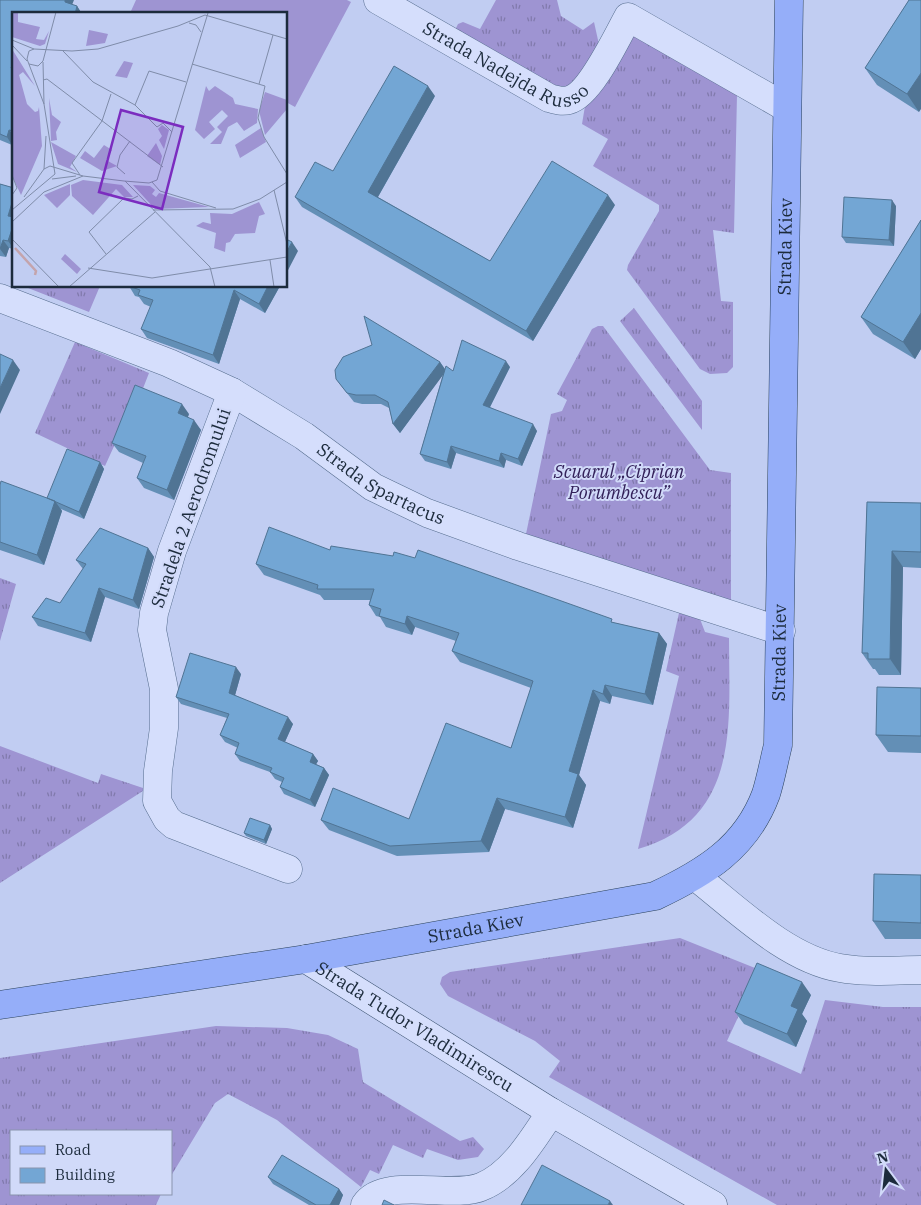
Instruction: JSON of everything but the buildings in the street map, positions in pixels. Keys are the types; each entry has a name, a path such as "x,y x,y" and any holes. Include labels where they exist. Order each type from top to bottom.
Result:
{"main road":[{"name":"Strada Kiev","path":"306,959 622,904 656,896 696,877 734,846 748,828 766,793 778,745 789,0"},
{"name":"Strada Tudor Vladimirescu","path":"0,1006 306,959"}],"street":[{"name":"Strada Nadejda Russo","path":"378,0 550,98 559,101 569,100 583,91 628,18 787,108"},
{"name":"Strada Spartacus","path":"0,298 169,363 232,392 304,436 373,487 427,513 518,546 781,631"},
{"name":"Stradela 2 Aerodromului","path":"232,392 175,542 154,612 153,638 164,689 164,728 158,771 157,801 166,819 174,825 288,869"},
{"path":"696,877 783,945 817,961 840,968 921,970"},
{"name":"Strada Tudor Vladimirescu","path":"306,959 551,1112 713,1205"},
{"path":"365,1205 369,1200 389,1192 423,1189 454,1192 480,1188 502,1175 535,1137 551,1112"}],"green space":[{"path":"136,0 347,0 351,2 295,107 288,103 288,12 131,11"},
{"path":"496,0 557,0 561,16 583,30 594,22 600,49 570,96 454,32 458,24 463,22 480,29"},
{"path":"632,37 639,37 737,95 734,233 713,230 721,301 733,302 733,367 727,373 710,374 700,369 627,270 628,265 659,211 659,205 593,166 608,139 582,124 586,100"},
{"path":"28,288 99,288 89,312"},
{"name":"Scuarul „Ciprian Porumbescu”","path":"634,308 702,401 702,430 620,321"},
{"name":"Scuarul „Ciprian Porumbescu”","path":"603,326 710,470 731,473 731,608 526,534 551,414 562,411 567,400 557,394 592,329"},
{"path":"75,342 149,373 121,445 115,444 105,466 35,433"},
{"path":"0,578 16,584 0,641"},
{"path":"679,613 700,619 705,632 729,638 729,703 727,735 722,764 712,792 696,815 671,835 638,849 679,676 666,671"},
{"path":"0,746 98,783 101,774 146,789 0,883"},
{"path":"680,938 760,970 727,1041 801,1074 825,1000 883,1007 921,1007 921,1205 777,1205 549,1077 560,1061 535,1041 448,996 440,984 442,977 450,972"},
{"path":"216,1026 287,1028 328,1035 358,1049 363,1082 460,1141 473,1137 484,1149 478,1157 458,1160 427,1149 423,1158 393,1145 379,1174 370,1170 361,1187 277,1120 228,1094 215,1103 172,1174 172,1130 10,1130 10,1195 161,1195 156,1205 0,1205 0,1058"}]}
